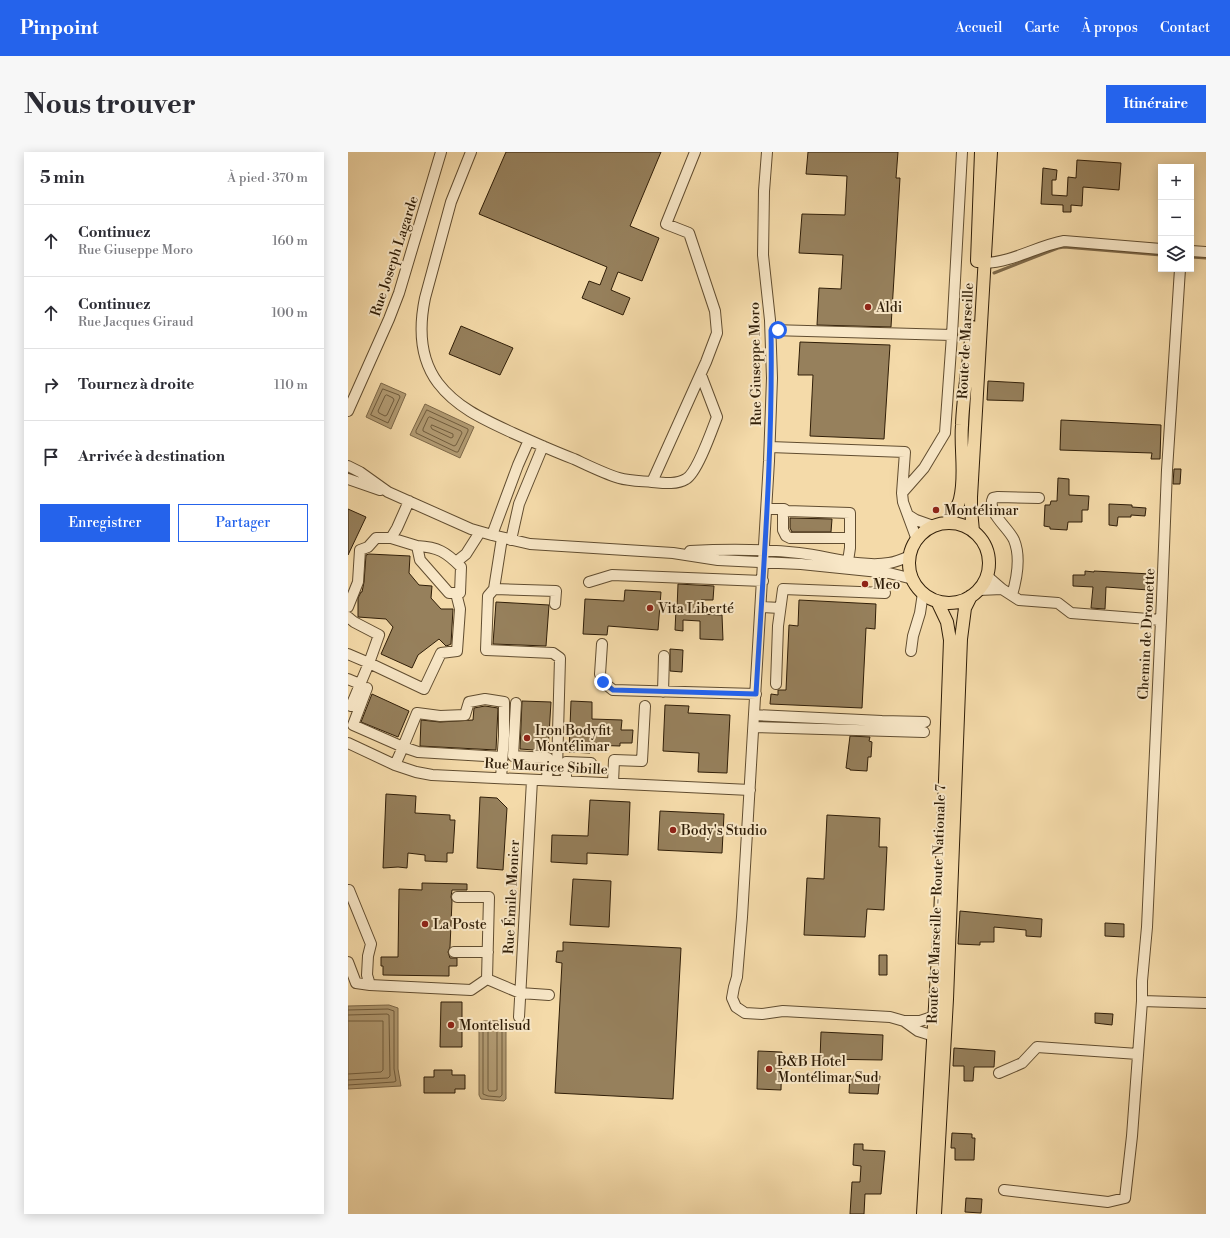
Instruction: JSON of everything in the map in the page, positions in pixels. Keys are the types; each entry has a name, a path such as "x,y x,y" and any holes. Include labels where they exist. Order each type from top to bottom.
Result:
{"main road":[{"name":"Route de Marseille","path":"947,523 960,499 962,487 962,425 971,340 981,152"},
{"name":"Route de Marseille","path":"974,531 971,497 991,152"},
{"path":"947,523 961,525 974,531 982,540 988,551 989,568 987,576 975,593 960,601 949,603 937,601 923,593 912,579 909,564 912,548 917,540 933,526 947,523"},
{"name":"Route de Marseille - Route Nationale 7","path":"935,1214 947,999 961,639 965,608 975,593"},
{"name":"Route de Marseille - Route Nationale 7","path":"923,1214 942,880 950,640 947,622 937,601"}],"street":[{"name":"Rue Joseph Lagarde","path":"348,410 389,319 399,293 441,152"},
{"path":"471,152 451,202 422,311 423,345 426,358 437,382 449,396 469,412 529,440 618,478 675,483 687,479 694,470 717,417 701,375"},
{"path":"652,482 701,375 718,332 715,311 689,233 666,224 695,152"},
{"name":"Rue Giuseppe Moro","path":"767,152 764,191 763,255 771,330 772,378 770,447 742,917 737,977 732,998 736,1007 744,1014 762,1014 783,1011 890,1017 904,1021"},
{"path":"902,493 924,468 944,433 952,335 962,152"},
{"path":"985,263 1011,259 1049,244 1064,241 1158,249"},
{"path":"1194,251 1206,252"},
{"name":"Chemin de Dromette","path":"1004,1190 1108,1202 1125,1198 1132,1136 1147,927 1167,470 1180,272"},
{"path":"771,330 952,335"},
{"path":"529,440 518,465 502,538 494,589 488,596 486,650 553,653 560,658 557,770"},
{"path":"502,538 519,504 543,446"},
{"path":"770,447 905,452 902,493 903,502 917,540"},
{"path":"348,466 360,472 388,492"},
{"path":"348,472 360,472"},
{"path":"348,479 388,492 471,529 530,544 673,553 718,560 797,553 879,564 890,563 910,556"},
{"path":"1012,595 1017,579 1018,559 1014,541 1005,526 991,509 991,502 993,498 998,497 1039,498"},
{"path":"391,538 397,528 408,501"},
{"path":"767,509 850,513 850,548 848,561"},
{"path":"787,511 783,514 782,530 786,536 790,538 850,538"},
{"path":"908,516 933,526"},
{"path":"456,562 466,554 480,532"},
{"path":"348,607 358,582 360,550 368,547 376,538 391,538 417,546 432,546 448,555 461,567 460,593 449,593 420,560 417,546"},
{"path":"673,553 716,549 889,573 912,579"},
{"path":"589,582 612,575 763,581"},
{"path":"987,576 1002,589 1019,600 1058,604 1071,612 1161,620"},
{"path":"494,589 556,591 555,604"},
{"path":"776,684 778,626 782,589 886,593"},
{"path":"975,593 1002,589"},
{"path":"348,654 424,689 441,653 458,651 460,609 456,593"},
{"path":"911,651 923,593"},
{"path":"761,607 780,608"},
{"path":"348,617 354,622 379,635 369,663 364,686 352,724 403,747 418,752 502,757"},
{"path":"602,644 600,674 603,682 613,690 756,694"},
{"path":"663,692 664,656"},
{"path":"348,679 364,686"},
{"path":"348,705 351,706 364,686"},
{"path":"395,765 417,713 440,716 465,715 469,702 485,699 504,702 504,736 501,778"},
{"path":"516,703 514,756 548,758 547,780"},
{"path":"613,783 614,760 642,761 645,706"},
{"path":"754,715 882,721 924,727 754,727"},
{"name":"Rue Maurice Sibille","path":"348,743 395,765 416,772 432,775 750,790"},
{"path":"566,781 566,762 591,763"},
{"name":"Rue Émile Monier","path":"519,1017 532,780"},
{"path":"348,891 349,890 370,944 368,956 368,975 370,985"},
{"path":"457,897 489,897 488,979"},
{"path":"454,952 488,952"},
{"path":"348,962 356,983 370,985 471,990 488,979"},
{"path":"488,979 520,993 549,995"},
{"path":"1142,1001 1206,1003"},
{"path":"904,1021 920,1021 935,1016"},
{"path":"904,1021 918,1031 934,1036"},
{"path":"999,1073 1022,1063 1037,1047 1138,1054"}],"water":[{"path":"381,383 406,394 391,429 366,417"},
{"path":"425,404 474,427 460,458 410,435"},
{"path":"389,1005 398,1008 398,1069 401,1086 348,1089 348,1006"},
{"path":"484,1021 499,1021 506,1025 506,1099 504,1101 481,1099 479,1095 479,1025"}],"building":[{"path":"506,152 661,152 630,226 659,238 642,281 618,272 611,290 630,298 623,315 582,298 589,281 600,285 607,267 479,214"},
{"path":"808,152 898,152 896,178 900,178 891,327 817,325 819,288 841,289 843,255 799,253 802,214 845,215 847,176 806,174"},
{"path":"1077,160 1121,163 1119,190 1083,187 1082,206 1071,205 1071,212 1063,212 1063,205 1041,204 1043,168 1057,170 1056,180 1052,180 1052,195 1067,196 1068,177 1076,178"},
{"path":"461,326 513,348 500,375 449,354"},
{"path":"800,342 890,345 884,439 810,436 813,375 798,375"},
{"path":"988,381 1024,383 1023,401 987,400"},
{"path":"1061,420 1161,425 1160,459 1151,459 1152,453 1060,450"},
{"path":"1174,469 1181,469 1180,484 1173,484"},
{"path":"1058,478 1069,479 1069,495 1089,496 1088,510 1082,510 1082,522 1068,522 1067,530 1050,529 1050,527 1044,526 1045,505 1050,505 1051,501 1057,501"},
{"path":"1109,504 1132,505 1132,507 1146,508 1145,516 1131,515 1131,517 1118,517 1117,526 1109,525"},
{"path":"348,509 366,517 348,555"},
{"path":"790,518 832,519 831,532 792,532 790,528"},
{"path":"366,555 410,556 409,573 419,585 432,586 431,598 441,609 453,609 451,644 446,646 439,639 418,655 412,668 381,654 393,627 386,619 358,617 358,598 362,592 364,582"},
{"path":"1085,571 1151,574 1149,590 1106,587 1105,609 1091,608 1093,587 1073,586 1073,575 1085,575"},
{"path":"678,584 714,586 713,600 701,600 701,614 722,615 723,640 700,639 700,621 683,620 683,631 675,630"},
{"path":"625,590 661,592 658,630 608,626 607,635 583,634 585,599 624,601"},
{"path":"799,600 876,604 875,629 866,628 862,708 770,704 771,694 778,695 778,690 786,690 789,625 798,626"},
{"path":"496,602 549,605 546,646 493,644"},
{"path":"670,649 683,650 682,672 670,671"},
{"path":"372,694 409,711 398,737 361,722"},
{"path":"522,701 551,702 548,751 520,749"},
{"path":"571,701 592,702 592,719 622,720 621,730 633,730 632,743 620,743 620,746 590,745 590,753 569,752"},
{"path":"665,705 689,706 688,713 730,715 727,773 698,772 699,753 663,751"},
{"path":"485,706 498,708 496,750 420,746 421,720 440,722 473,720 474,708"},
{"path":"850,736 870,737 869,741 872,742 871,757 868,757 867,771 850,770 846,768"},
{"path":"386,794 416,796 415,813 450,815 450,820 455,820 453,853 447,853 447,862 425,861 425,855 408,853 407,868 383,868"},
{"path":"480,797 497,798 507,808 503,870 477,868"},
{"path":"590,800 630,802 628,855 587,853 587,864 551,862 552,835 588,836"},
{"path":"660,811 724,814 722,853 658,850"},
{"path":"827,815 880,818 879,847 887,847 884,910 867,909 865,937 804,935 807,878 824,879"},
{"path":"573,879 611,881 609,927 570,925"},
{"name":"La Poste","path":"422,883 467,884 467,890 452,890 451,897 450,947 448,952 450,958 457,958 457,966 449,966 449,976 383,975 381,957 398,957 399,889 422,890"},
{"path":"960,911 1042,919 1041,937 1026,936 1026,930 994,927 994,942 980,942 980,945 958,944"},
{"path":"1105,923 1124,924 1124,937 1105,936"},
{"path":"563,942 681,948 673,1099 555,1093 562,963 556,962 557,951 563,951"},
{"path":"879,955 887,955 887,975 879,975"},
{"name":"Montelisud","path":"441,1002 462,1002 462,1047 440,1047"},
{"path":"1095,1013 1113,1014 1112,1025 1095,1023"},
{"path":"821,1032 883,1035 882,1060 820,1059"},
{"path":"954,1048 995,1051 994,1067 974,1067 973,1081 964,1081 964,1066 953,1066"},
{"path":"758,1051 782,1052 781,1090 757,1089"},
{"path":"434,1070 452,1070 452,1075 465,1075 465,1089 455,1089 455,1093 424,1093 424,1077 434,1077"},
{"path":"850,1076 880,1076 878,1094 849,1093"},
{"path":"952,1133 972,1134 972,1138 975,1138 974,1160 955,1160 955,1148 951,1148"},
{"path":"854,1144 863,1144 863,1150 885,1151 881,1194 865,1194 864,1214 850,1214 852,1182 860,1182 861,1166 853,1165"},
{"path":"966,1198 982,1199 981,1213 965,1212"}],"waterway":[{"path":"994,273 1064,247 1158,255"},
{"path":"1194,257 1206,258"}],"place":[{"name":"Aldi","path":"868,307"},
{"name":"Montélimar","path":"936,510"},
{"name":"Meo","path":"865,584"},
{"name":"Vita Liberté","path":"650,608"},
{"name":"Iron Bodyfit Montélimar","path":"527,738"},
{"name":"Body's Studio","path":"673,830"},
{"name":"La Poste","path":"425,924"},
{"name":"Montelisud","path":"451,1025"},
{"name":"B&B Hotel Montélimar Sud","path":"769,1069"}],"route":[{"path":"603,682 613,690 756,694 769,461 772,378 771,330 778,330"}]}
